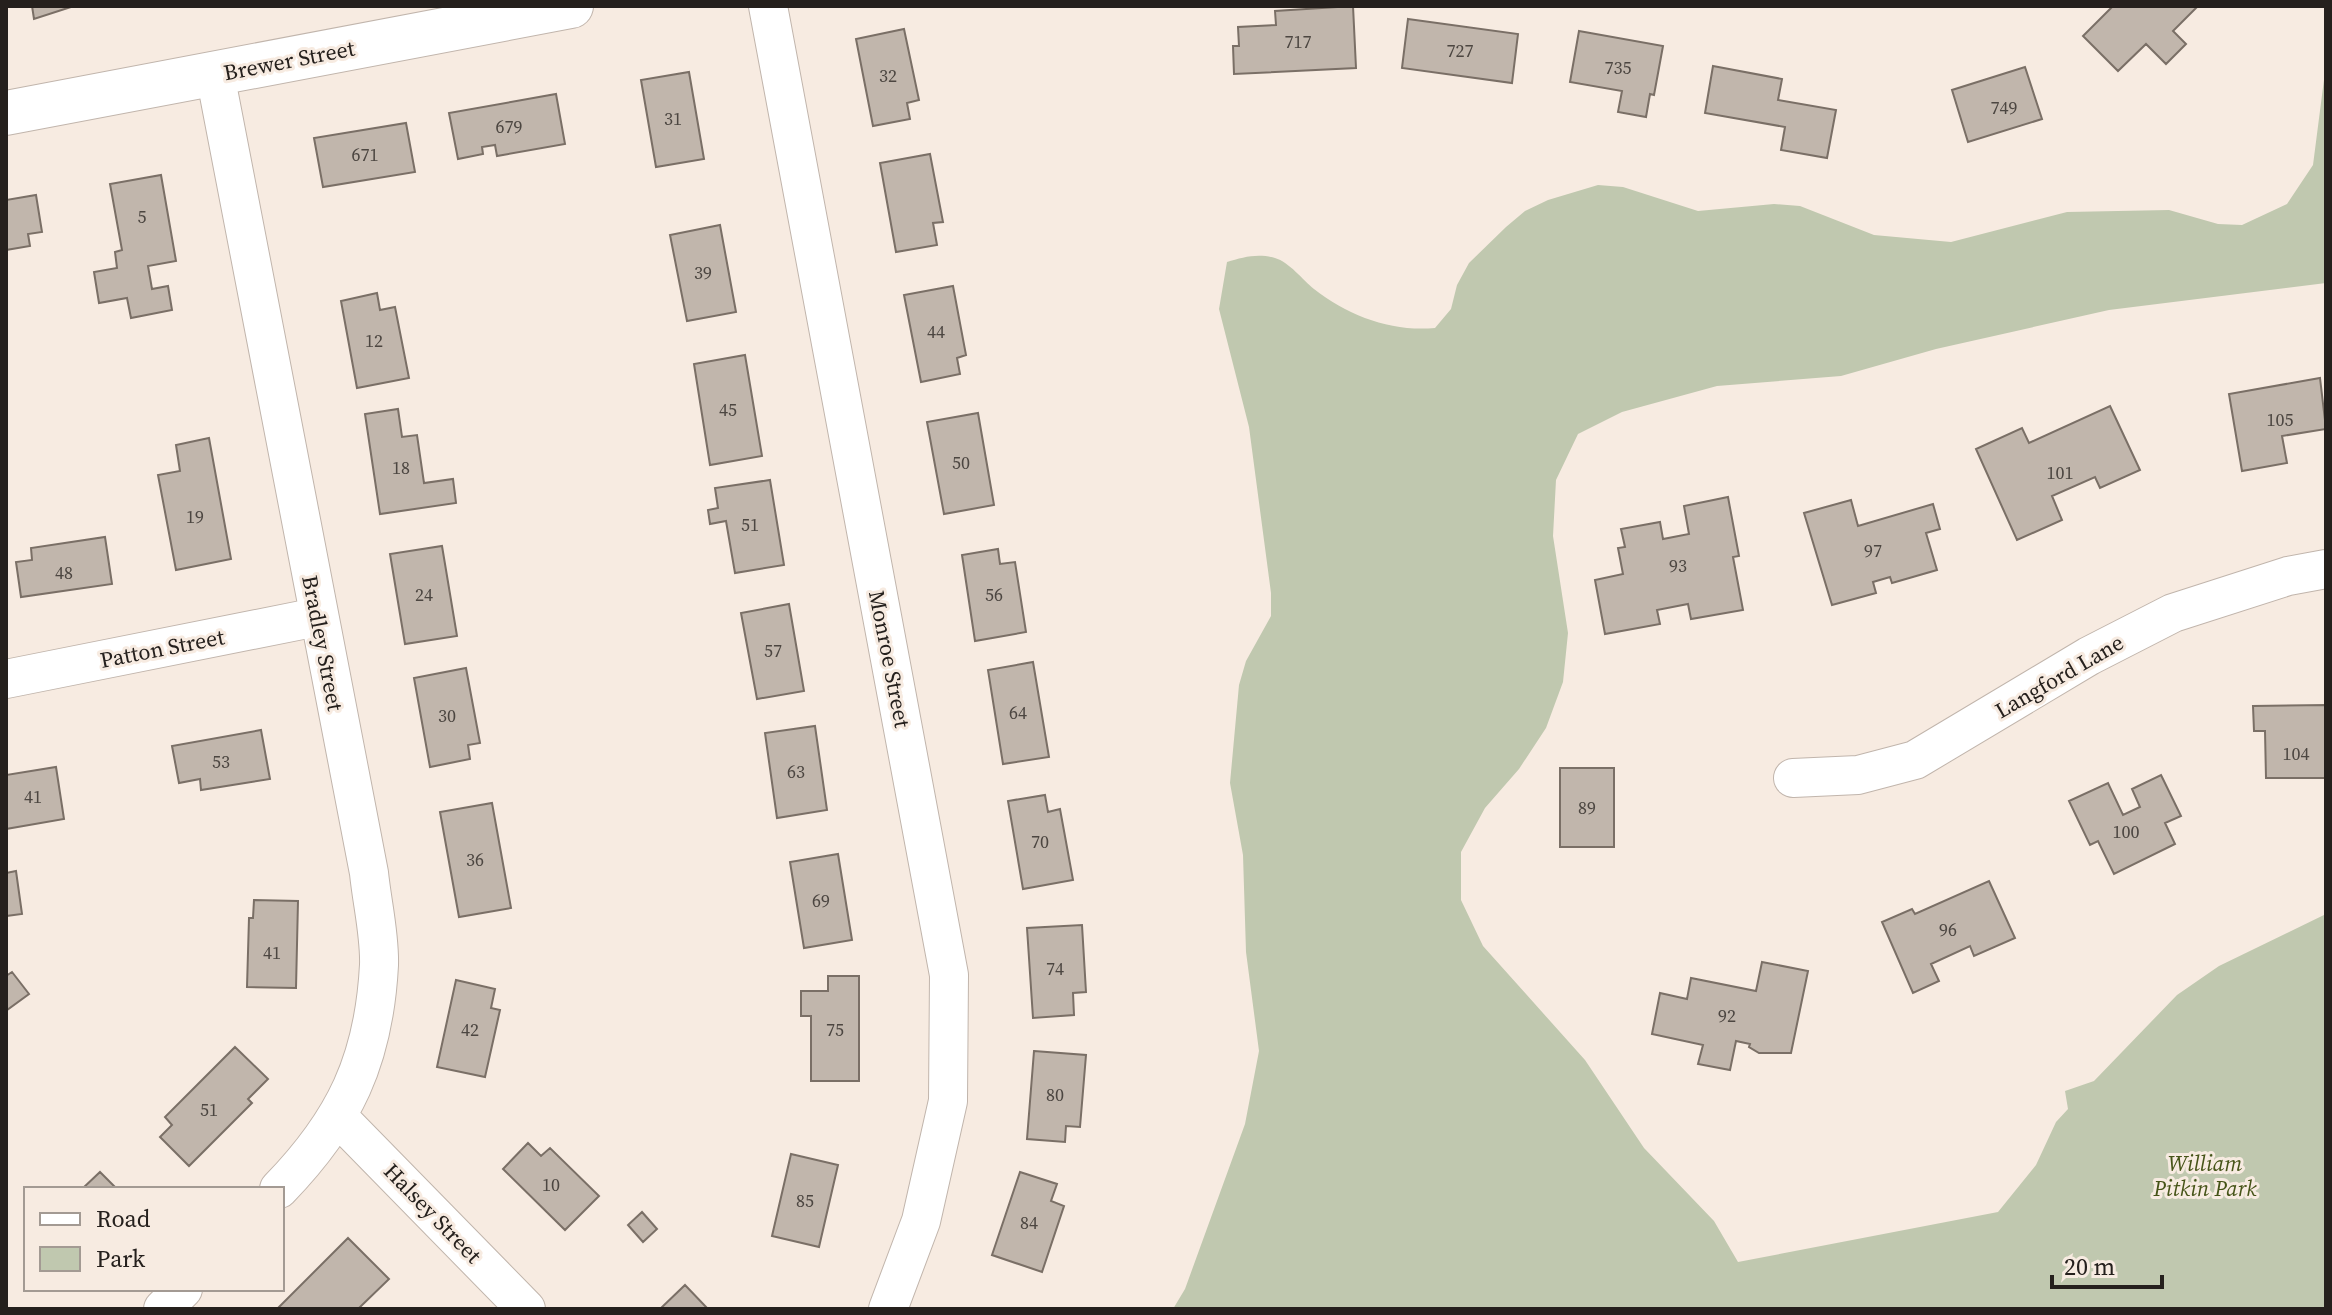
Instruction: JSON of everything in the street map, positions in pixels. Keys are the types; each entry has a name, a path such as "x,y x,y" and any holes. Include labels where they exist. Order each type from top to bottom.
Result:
{"street":[{"name":"Brewer Street","path":"6,113 571,6"},
{"name":"Monroe Street","path":"768,6 949,975 948,1101 921,1221 888,1309"},
{"name":"Bradley Street","path":"215,74 317,617 369,873 379,962 370,1045 339,1118 281,1187"},
{"name":"Langford Lane","path":"1793,778 1858,775 1915,760 2089,656 2173,613 2288,576 2326,569"},
{"name":"Patton Street","path":"6,679 317,617"},
{"name":"Halsey Street","path":"339,1118 526,1309"},
{"path":"163,1309 181,1291"}],"green space":[{"name":"William Pitkin Park","path":"2326,64 2326,283 2109,310 1936,349 1841,376 1717,386 1622,412 1578,434 1556,480 1553,536 1568,633 1563,682 1546,728 1519,769 1485,808 1461,852 1461,900 1483,946 1585,1060 1644,1148 1714,1221 1738,1262 1998,1212 2036,1165 2056,1122 2068,1109 2065,1091 2094,1081 2177,995 2219,966 2326,914 2326,1309 1173,1309 1185,1289 1245,1124 1259,1051 1246,952 1243,855 1230,783 1239,685 1246,661 1271,616 1271,593 1249,427 1219,309 1227,262 1257,256 1275,258 1341,307 1387,325 1419,329 1435,328 1451,309 1457,285 1469,263 1525,211 1548,200 1598,185 1623,187 1698,211 1774,204 1800,206 1874,235 1951,242 2067,212 2169,210 2218,224 2242,225 2287,204 2313,165"}],"building":[{"path":"32,6 74,6 34,19"},
{"path":"1353,6 1356,68 1234,74 1233,46 1239,46 1238,27 1276,25 1275,11"},
{"path":"2113,6 2196,8 2173,31 2186,44 2166,64 2146,44 2118,71 2083,36"},
{"path":"1408,19 1518,34 1512,83 1402,68"},
{"path":"904,29 919,100 907,103 910,119 873,126 856,39"},
{"path":"1579,31 1663,46 1654,95 1650,94 1646,117 1618,112 1622,91 1570,82"},
{"path":"1713,66 1782,79 1778,100 1836,110 1827,158 1781,150 1785,127 1705,113"},
{"path":"2025,67 2042,119 1968,142 1952,90"},
{"path":"689,72 704,159 656,167 641,80"},
{"path":"556,94 565,144 497,156 495,145 482,147 483,154 458,159 449,113"},
{"path":"406,123 415,172 323,187 314,138"},
{"path":"930,154 943,222 933,223 937,245 896,252 880,163"},
{"path":"161,175 176,261 148,266 152,289 168,286 172,310 131,318 127,298 99,303 94,272 117,268 115,252 122,250 110,184"},
{"path":"36,195 42,232 28,234 30,246 6,250 6,200"},
{"path":"720,225 736,312 687,321 670,235"},
{"path":"953,286 966,355 957,358 960,374 921,382 904,295"},
{"path":"377,293 380,310 395,307 409,378 357,388 341,301"},
{"path":"745,355 762,456 710,465 694,364"},
{"path":"2320,378 2326,429 2282,436 2287,463 2242,471 2229,394"},
{"path":"2110,406 2140,470 2100,488 2095,477 2052,496 2062,520 2017,540 1976,449 2022,428 2029,443"},
{"path":"398,409 402,437 417,435 424,483 453,479 456,503 380,514 365,414"},
{"path":"978,413 994,505 944,514 927,422"},
{"path":"209,438 231,559 176,570 158,475 180,471 176,445"},
{"path":"770,480 784,565 735,573 726,521 710,524 708,510 718,508 715,488"},
{"path":"1728,497 1739,556 1733,557 1743,610 1691,619 1688,604 1657,610 1660,624 1605,634 1595,580 1623,574 1618,548 1625,547 1621,529 1660,522 1663,539 1689,534 1684,506"},
{"path":"1851,500 1858,526 1933,504 1940,529 1926,533 1937,570 1892,583 1890,577 1873,582 1876,593 1832,605 1804,513"},
{"path":"105,537 112,584 21,597 16,562 32,560 31,548"},
{"path":"442,546 457,636 405,644 390,554"},
{"path":"998,549 1000,564 1015,562 1026,632 975,641 962,555"},
{"path":"789,604 804,691 757,699 741,613"},
{"path":"1033,662 1049,757 1003,764 988,670"},
{"path":"466,668 480,743 468,745 470,759 430,767 414,678"},
{"path":"2326,705 2326,778 2266,778 2265,731 2254,731 2253,706"},
{"path":"815,726 827,810 777,818 765,733"},
{"path":"261,730 270,779 201,790 200,779 179,783 172,746"},
{"path":"56,767 64,819 6,829 6,775"},
{"path":"1560,768 1614,768 1614,847 1560,847"},
{"path":"2161,775 2181,816 2165,823 2175,844 2114,874 2098,841 2090,845 2069,801 2108,783 2123,815 2140,807 2132,789"},
{"path":"1045,795 1048,812 1060,809 1073,880 1023,889 1008,801"},
{"path":"492,803 511,908 459,917 440,812"},
{"path":"838,854 852,940 804,948 790,862"},
{"path":"16,871 22,914 6,916 6,873"},
{"path":"1989,881 2015,938 1974,956 1970,946 1931,964 1939,981 1913,993 1882,922 1912,909 1915,914"},
{"path":"254,900 298,901 296,988 247,987 249,918 253,918"},
{"path":"1082,925 1086,992 1073,993 1074,1015 1033,1018 1027,928"},
{"path":"1762,962 1808,971 1791,1053 1759,1053 1749,1047 1750,1044 1736,1041 1730,1070 1698,1064 1703,1045 1652,1034 1660,993 1687,999 1691,978 1756,991"},
{"path":"12,972 29,994 7,1010 6,976"},
{"path":"828,976 859,976 859,1081 811,1081 811,1016 801,1016 801,991 828,991"},
{"path":"456,980 495,989 491,1008 500,1010 485,1077 437,1067"},
{"path":"235,1047 268,1079 248,1099 252,1103 189,1166 160,1137 172,1125 165,1117"},
{"path":"1034,1051 1086,1055 1080,1127 1066,1126 1065,1142 1027,1139"},
{"path":"528,1143 541,1156 550,1148 599,1196 565,1230 503,1169"},
{"path":"791,1154 838,1165 819,1247 772,1236"},
{"path":"100,1172 115,1187 84,1187"},
{"path":"1020,1172 1057,1184 1051,1201 1064,1206 1042,1272 992,1255"},
{"path":"642,1212 657,1229 643,1242 628,1225"},
{"path":"348,1238 389,1279 358,1309 277,1309"},
{"path":"685,1285 708,1309 660,1309"}]}
